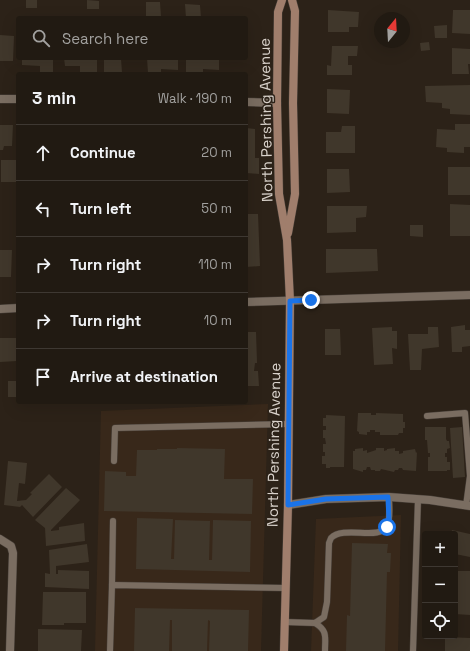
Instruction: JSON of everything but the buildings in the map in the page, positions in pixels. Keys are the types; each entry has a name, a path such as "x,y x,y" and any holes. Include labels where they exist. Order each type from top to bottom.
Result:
{"main road":[{"name":"North Pershing Avenue","path":"282,0 278,12 277,103 279,194 287,240 290,301 288,505 284,651"},
{"name":"North Pershing Avenue","path":"287,240 295,194 293,103 295,12 292,0"}],"street":[{"path":"0,99 16,99"},
{"path":"248,102 277,103"},
{"path":"248,302 470,295"},
{"path":"0,309 16,308"},
{"path":"288,505 326,499 388,497 418,499 468,506"},
{"path":"2,540 11,546 13,553 10,651"}],"lane":[{"path":"427,416 465,413 470,476 468,506"},
{"path":"114,461 115,428 289,424"},
{"path":"315,623 324,617 326,611 331,538 339,532 384,531 389,521 388,497"},
{"path":"413,651 418,499"},
{"path":"110,651 113,521"},
{"path":"112,585 286,588"},
{"path":"285,622 315,623 322,628 325,632 325,651"}],"shaded area":[{"path":"268,404 261,651 95,651 101,411"},
{"path":"401,515 398,651 311,651 316,519"}],"route":[{"path":"311,300 290,301 288,505 326,499 388,497 389,521 387,527"}]}
